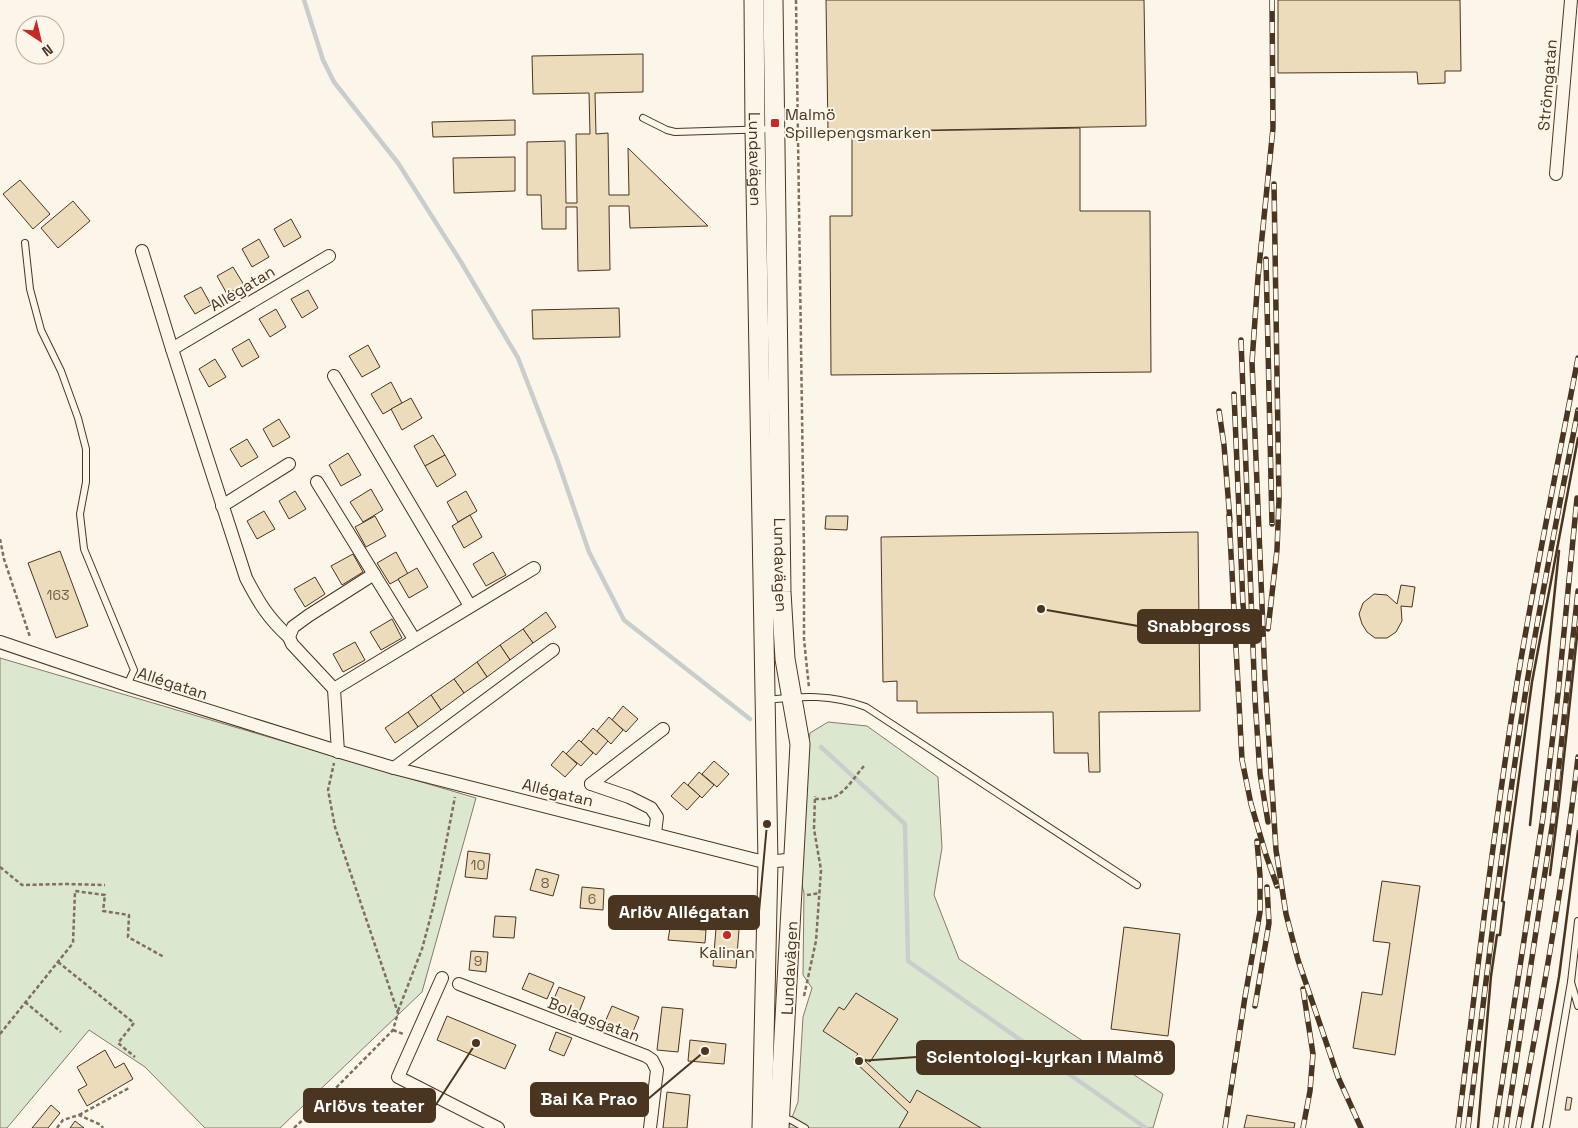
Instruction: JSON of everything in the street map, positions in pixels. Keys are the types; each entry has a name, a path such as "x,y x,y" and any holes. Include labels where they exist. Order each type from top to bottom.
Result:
{"main road":[{"name":"Lundavägen","path":"754,0 768,862 762,1128"},
{"name":"Lundavägen","path":"773,0 781,592 784,659 801,697 795,858 780,1122"}],"street":[{"name":"Strömgatan","path":"1556,174 1571,0"},
{"path":"142,251 246,578 274,624 289,637 292,644 334,689 338,752"},
{"name":"Allégatan","path":"172,349 329,256"},
{"path":"334,376 470,606"},
{"path":"222,506 289,464"},
{"path":"316,482 414,639"},
{"path":"334,689 534,568"},
{"path":"289,637 293,627 374,574"},
{"name":"Allégatan","path":"0,642 126,685 394,768 768,862 795,858"},
{"path":"394,768 553,650"},
{"name":"Allégatan","path":"655,833 658,817 652,808 629,797 591,784 663,729"},
{"path":"442,978 398,1076 498,1128"},
{"name":"Bolagsgatan","path":"459,984 646,1056 652,1060 657,1070 650,1128"}],"lane":[{"path":"644,118 675,132 775,129"},
{"path":"26,242 30,289 42,330 61,371 78,418 86,449 86,482 80,514 84,549 134,670 126,685"},
{"path":"765,700 801,697 834,698 866,707 1137,885"},
{"path":"1546,1128 1571,982 1578,921"},
{"path":"1571,982 1578,1006"},
{"path":"780,1122 791,1120 805,1128"}],"path":[{"path":"796,0 804,551 804,639 801,697"},
{"path":"0,539 4,559 36,653"},
{"path":"338,752 328,790 335,827 398,1012"},
{"path":"815,799 836,796 864,766"},
{"path":"294,1128 393,1030 422,949 434,904 458,783"},
{"path":"803,998 816,941 820,893 821,870 814,829 815,790"},
{"path":"0,867 22,885 105,885"},
{"path":"0,1034 73,943 75,891 105,895 103,911 130,915 128,937 164,957"},
{"path":"805,895 820,893"},
{"path":"58,962 134,1023 118,1043 136,1057"},
{"path":"25,1002 62,1032"},
{"path":"57,1128 63,1120 80,1115 130,1088"},
{"path":"80,1115 101,1125 103,1128"}],"green space":[{"path":"0,658 476,798 422,992 280,1128 205,1128 145,1067 89,1030 7,1128 0,1128"},
{"path":"828,722 867,726 938,777 942,848 934,895 959,959 1163,1094 1153,1128 788,1128 798,1102 803,1017 812,988 803,975 804,893 799,874 805,770 810,733"}],"building":[{"path":"826,0 1144,0 1146,126 828,132"},
{"path":"1278,0 1460,0 1461,71 1445,71 1445,83 1418,84 1417,72 1278,73"},
{"path":"643,54 643,92 595,93 596,134 608,133 609,195 629,195 628,148 708,226 630,228 629,206 609,206 610,270 578,271 577,207 566,207 566,229 542,229 541,195 527,195 527,142 565,141 566,203 577,203 576,134 590,134 589,93 533,94 532,56"},
{"path":"515,120 515,135 433,137 432,122"},
{"path":"1080,128 1080,211 1150,211 1151,372 831,375 830,216 852,216 852,132"},
{"path":"515,157 515,191 454,193 453,158"},
{"path":"20,180 50,214 33,229 3,194"},
{"path":"73,201 90,221 58,248 41,228"},
{"path":"291,219 301,237 284,247 274,229"},
{"path":"259,239 269,257 252,267 242,249"},
{"path":"233,267 244,285 227,294 217,276"},
{"path":"201,287 211,305 195,314 184,296"},
{"path":"308,290 318,308 302,318 291,299"},
{"path":"619,308 620,337 533,339 532,310"},
{"path":"276,309 286,327 270,337 259,319"},
{"path":"249,339 259,357 242,367 232,349"},
{"path":"368,345 380,367 362,377 349,356"},
{"path":"215,359 226,377 209,387 199,369"},
{"path":"391,382 402,403 383,414 371,394"},
{"path":"411,398 422,418 402,430 391,409"},
{"path":"279,419 290,437 273,447 263,429"},
{"path":"433,435 445,455 425,466 414,446"},
{"path":"247,439 258,457 241,467 230,449"},
{"path":"348,453 361,475 341,486 329,465"},
{"path":"445,455 456,475 437,487 425,466"},
{"path":"371,489 383,510 363,522 350,502"},
{"path":"295,491 306,509 289,519 279,501"},
{"path":"466,491 477,511 458,522 447,502"},
{"path":"264,511 275,529 257,539 247,521"},
{"path":"470,515 482,537 464,548 452,526"},
{"path":"375,516 386,536 366,547 355,527"},
{"path":"826,516 848,516 847,530 825,529"},
{"path":"1198,532 1200,711 1099,712 1100,772 1089,772 1088,753 1054,753 1053,712 917,713 917,701 897,701 897,681 883,682 881,537"},
{"path":"60,551 88,626 56,638 28,563"},
{"path":"396,552 408,574 390,584 377,563"},
{"path":"493,552 506,575 486,586 473,564"},
{"path":"353,554 363,572 342,585 331,566"},
{"path":"417,568 428,587 409,598 398,579"},
{"path":"315,577 325,594 305,607 294,589"},
{"path":"1401,585 1415,587 1412,607 1401,606 1402,621 1396,632 1387,638 1375,638 1367,632 1362,624 1359,614 1363,603 1374,594 1387,595 1397,604"},
{"path":"546,612 556,627 533,643 523,629"},
{"path":"392,619 402,638 381,650 370,632"},
{"path":"523,629 533,643 510,660 500,645"},
{"path":"355,642 365,660 343,672 333,654"},
{"path":"500,645 510,660 487,677 477,662"},
{"path":"477,662 487,677 464,693 454,679"},
{"path":"454,679 464,693 441,710 431,695"},
{"path":"431,695 441,710 418,727 408,712"},
{"path":"623,706 638,719 626,732 612,720"},
{"path":"408,712 418,727 395,743 385,728"},
{"path":"609,717 623,730 611,744 597,731"},
{"path":"593,728 608,741 596,755 581,742"},
{"path":"579,740 593,753 581,766 566,754"},
{"path":"563,751 577,764 565,777 551,765"},
{"path":"714,761 729,774 717,787 702,774"},
{"path":"699,772 714,785 702,798 688,785"},
{"path":"684,782 700,796 687,810 671,796"},
{"path":"468,851 490,854 487,879 465,877"},
{"path":"536,869 559,875 553,896 530,890"},
{"path":"1382,881 1420,886 1395,1055 1353,1048 1362,992 1382,995 1390,943 1373,941"},
{"path":"582,887 604,889 603,910 580,908"},
{"name":"Kalinan","path":"718,903 741,904 736,968 713,966"},
{"path":"495,916 516,917 514,938 493,937"},
{"path":"1124,927 1180,934 1168,1036 1111,1029"},
{"path":"670,928 706,930 705,943 668,940"},
{"path":"471,951 488,952 486,972 469,970"},
{"path":"529,973 554,983 547,999 522,989"},
{"path":"559,987 585,997 579,1012 553,1001"},
{"path":"856,993 898,1019 870,1062 864,1060 910,1103 917,1090 981,1128 899,1128 908,1112 853,1060 858,1054 823,1031 839,1007 844,1010"},
{"path":"612,1006 639,1017 632,1034 605,1022"},
{"path":"662,1007 683,1009 678,1052 657,1050"},
{"path":"447,1016 516,1045 505,1069 437,1040"},
{"path":"556,1032 572,1038 564,1056 549,1050"},
{"path":"690,1040 726,1044 724,1064 688,1061"},
{"path":"105,1050 115,1068 124,1063 133,1079 87,1106 78,1090 87,1085 77,1067"},
{"path":"667,1092 690,1095 687,1128 663,1128"},
{"path":"1567,1097 1572,1098 1570,1110 1565,1110"},
{"path":"51,1105 60,1113 48,1128 32,1128"},
{"path":"1247,1115 1295,1123 1294,1128 1244,1128"},
{"path":"75,1121 84,1128 70,1128"}],"waterway":[{"path":"304,0 323,60 334,82 398,163 461,262 518,358 557,459 589,552 624,620 750,719"},
{"path":"821,747 905,824 908,961 1146,1128"}],"railway":[{"path":"1272,0 1273,128 1258,277 1252,362 1265,678 1276,850 1286,914 1298,960 1338,1077 1361,1128"},
{"path":"1268,629 1277,550 1279,500 1274,184"},
{"path":"1266,259 1272,524"},
{"path":"1241,340 1255,699 1260,774 1268,822"},
{"path":"1458,1128 1492,854 1516,689 1578,358"},
{"path":"1234,394 1243,605 1247,637"},
{"path":"1468,1128 1502,854 1526,689 1544,584 1578,410"},
{"path":"1219,411 1224,445 1230,521"},
{"path":"1495,1128 1543,817 1558,694 1577,498"},
{"path":"1229,516 1242,760 1251,804 1277,886"},
{"path":"1506,1128 1553,820 1578,591"},
{"path":"1518,1128 1559,896 1578,757"},
{"path":"1225,1128 1260,912 1260,876 1257,841"},
{"path":"1255,1006 1269,923 1267,887"},
{"path":"1303,989 1313,1054 1310,1091 1303,1128"}],"wall":[{"path":"1478,1128 1491,976 1497,935 1500,935 1504,902 1502,901 1532,682 1578,438"},
{"path":"1530,825 1559,551"},
{"path":"1550,875 1578,627"},
{"path":"1532,1128 1559,977 1578,831"}],"place":[{"name":"Malmö Spillepengsmarken","path":"775,123"},
{"name":"Snabbgross","path":"1041,609"},
{"name":"Arlöv Allégatan","path":"767,824"},
{"name":"Kalinan","path":"727,935"},
{"name":"Arlövs teater","path":"476,1043"},
{"name":"Bai Ka Prao","path":"705,1051"},
{"name":"Scientologi-kyrkan i Malmö","path":"859,1061"}]}
